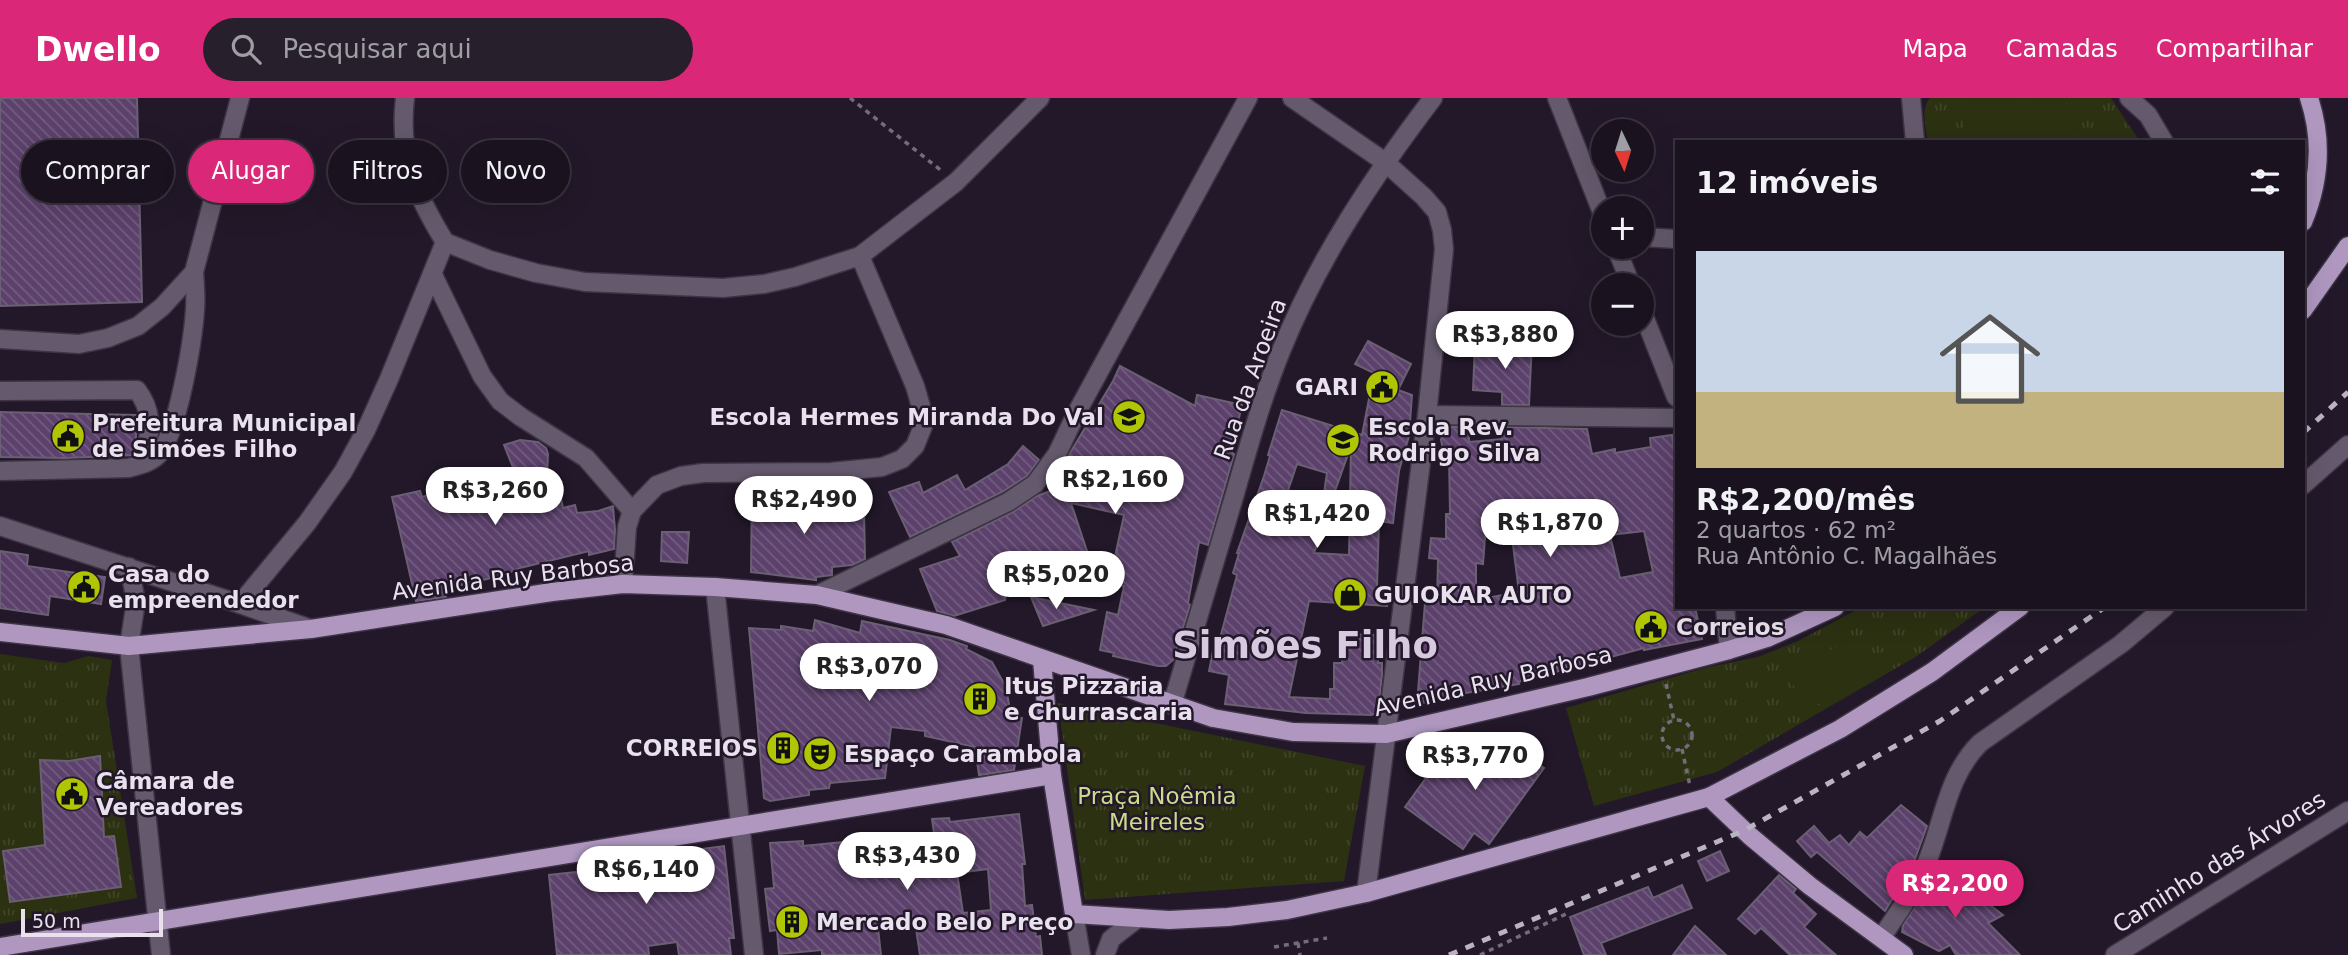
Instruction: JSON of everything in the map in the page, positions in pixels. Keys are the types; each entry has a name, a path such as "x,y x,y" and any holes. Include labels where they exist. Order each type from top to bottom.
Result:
{"main road":[{"path":"2305,215 2319,169 2319,135 2309,98"},
{"path":"2305,307 2348,246"},
{"name":"Avenida Ruy Barbosa","path":"0,632 129,646 311,629 552,592 623,584 715,587 817,595 946,625 1213,718 1280,731 1386,734 1729,650 1767,638 1831,609"},
{"path":"1042,660 1052,775 1074,914 1169,920 1228,918 1287,910 1366,893 1702,799 1840,729 1932,672 2017,609"},
{"path":"0,947 1052,775"},
{"path":"1702,799 1745,830 1810,886 1900,953"}],"street":[{"path":"0,471 129,468 145,463 158,454 167,441 193,337 194,272 240,98"},
{"path":"405,98 406,145 411,175 423,206 445,242 491,260 585,282 723,288 764,284 795,277 860,256 956,182 1040,98"},
{"path":"817,595 1008,502 1035,484 1057,454 1077,412 1248,98"},
{"path":"1292,98 1385,162 1424,197 1437,212 1444,249 1427,415 1366,893"},
{"name":"Rua da Aroeira","path":"1172,705 1260,408 1281,351 1312,284 1349,217 1385,162 1433,98"},
{"path":"1557,98 1596,196"},
{"path":"1911,98 1915,140"},
{"path":"2129,98 2148,115 2163,140"},
{"path":"1654,238 1675,239"},
{"path":"240,604 307,523 343,472 380,399 445,242"},
{"path":"623,584 627,527 632,511 657,485 681,476 703,473 831,472 882,467 902,459 915,446 923,426 918,398 860,256"},
{"path":"0,339 79,344 108,338 138,326 162,307 194,272"},
{"path":"433,275 482,376 500,401 586,458 632,511"},
{"path":"1652,336 1675,394"},
{"path":"0,391 136,390 147,403 149,420 145,463"},
{"path":"1427,415 1675,418"},
{"path":"2305,483 2348,445"},
{"path":"0,526 311,629"},
{"path":"129,567 136,601 129,646 161,955"},
{"path":"715,587 754,955"},
{"path":"1725,609 1729,650"},
{"path":"1882,937 1917,884 1937,837 1950,790 1968,756 1980,743 2121,644 2163,609"},
{"name":"Caminho das Árvores","path":"2115,955 2348,811"},
{"path":"1074,914 1080,955"},
{"path":"1105,955 1111,939 1123,927 1138,918"}],"path":[{"path":"850,98 956,182"},
{"path":"1662,667 1675,720"},
{"path":"1684,721 1691,727 1693,736 1690,744 1682,749 1674,750 1667,746 1662,738 1667,723 1684,721"},
{"path":"1682,749 1702,799"},
{"path":"1480,955 1568,913"},
{"path":"1274,947 1327,938"},
{"path":"1298,943 1300,955"}],"green space":[{"path":"1930,98 2111,98 2139,140 1928,140 1924,113"},
{"path":"1964,102 2075,104 2073,140 1963,140"},
{"path":"1858,609 1982,609 1917,656 1717,772 1594,806 1566,708 1708,667 1758,657 1798,641"},
{"path":"1848,640 1868,675 1808,710 1787,674"},
{"path":"0,654 64,663 88,656 112,660 106,701 137,898 0,924"},
{"name":"Praça Noêmia Meireles","path":"1058,703 1365,766 1344,881 1085,900"}],"building":[{"path":"0,98 137,98 138,140 21,140 21,203 140,203 142,302 0,306"},
{"path":"1505,340 1532,341 1529,405 1502,405 1502,392 1473,390 1475,344 1504,345"},
{"path":"1368,341 1411,364 1398,390 1412,395 1409,436 1399,471 1393,523 1379,521 1377,587 1389,588 1387,606 1309,601 1289,697 1330,699 1330,689 1334,689 1334,663 1342,663 1343,634 1378,635 1378,663 1382,663 1382,674 1378,711 1372,715 1306,713 1225,704 1229,675 1209,671 1215,641 1219,642 1237,575 1233,573 1237,553 1264,476 1282,410 1362,435 1374,373 1355,364","holes":["1351,446 1349,555 1314,553 1323,527 1281,511 1297,464 1327,473 1322,506 1329,508"]},
{"path":"1120,366 1195,406 1197,395 1242,405 1231,452 1234,454 1208,545 1199,542 1188,603 1190,605 1173,660 1166,666 1158,666 1113,656 1114,653 1100,650 1107,612 1118,615 1124,586 1112,584 1124,515 1071,503 1090,560 1073,565 1077,578 1011,567 1005,600 954,616 937,611 920,569 960,556 952,542 1013,512 1037,496 1090,476 1064,463"},
{"name":"Prefeitura Municipal de Simões Filho","path":"0,412 137,415 135,455 0,457"},
{"path":"1446,427 1469,427 1469,442 1502,439 1501,427 1587,429 1592,454 1615,449 1615,453 1651,447 1650,438 1672,435 1675,456 1675,609 1695,609 1702,639 1644,648 1518,682 1519,684 1417,704 1425,603 1437,603 1438,559 1429,558 1431,538 1446,539 1446,514 1450,514 1449,454 1444,454 1441,440","holes":["1644,531 1653,572 1620,578 1610,535","1485,537 1512,537 1519,592 1476,600 1476,563 1483,564"]},
{"path":"520,440 538,442 546,448 547,478 556,475 563,508 575,505 577,513 613,506 614,549 589,555 589,551 520,568 504,575 444,589 446,597 416,601 392,497 420,491 422,497 481,481 485,494 514,487 514,470 504,445"},
{"path":"1023,446 1039,460 1027,476 1002,492 910,537 889,492 919,482 923,493 957,475 965,490 1008,464"},
{"path":"752,490 833,501 833,505 855,507 854,512 864,512 865,559 852,565 832,567 832,575 816,577 816,580 751,572"},
{"path":"662,532 689,532 687,563 661,561"},
{"path":"0,551 28,555 27,566 105,577 101,604 50,596 48,615 0,608"},
{"path":"1031,597 1094,610 1043,626"},
{"path":"815,620 860,633 862,621 950,640 967,646 966,649 992,662 1006,687 1011,716 1022,718 1014,770 979,775 975,747 925,736 925,731 891,727 885,778 830,783 829,788 809,790 809,795 770,801 764,798 749,628 781,630 781,626 813,631"},
{"path":"1495,733 1544,768 1489,844 1474,833 1463,849 1405,807 1447,749 1471,766"},
{"path":"100,756 104,837 114,836 121,887 10,902 3,851 45,845 40,760 69,761"},
{"path":"1901,805 1927,826 1912,867 1885,911 1817,852 1811,857 1797,841 1814,826 1829,843 1840,835 1849,845 1860,832 1867,838"},
{"path":"1019,814 1025,864 1022,864 1025,906 1032,905 1036,937 1040,936 1042,955 920,955 915,922 878,928 881,955 822,955 822,950 779,954 777,930 770,931 765,889 774,888 770,843 803,841 803,846 934,833 932,819 949,818 950,822","holes":["988,869 991,910 963,913 957,873"]},
{"path":"724,846 734,938 729,938 731,955 679,955 677,942 648,946 649,955 557,955 549,875 604,869 603,865 640,860 640,857"},
{"path":"1720,851 1729,871 1707,881 1698,861"},
{"path":"1938,865 2003,915 1988,923 2020,955 1956,955 1950,945 1939,951 1902,932 1903,925"},
{"path":"1779,875 1796,889 1793,893 1816,914 1804,927 1836,955 1790,955 1761,928 1755,934 1738,919"},
{"path":"1682,885 1692,908 1601,943 1606,955 1584,955 1570,917 1648,887 1653,898"},
{"path":"1695,926 1726,955 1673,955"}],"railway":[{"path":"2305,431 2348,392"},
{"path":"1449,955 1745,830 1940,721 2102,609"}],"place":[{"name":"GARI","path":"1382,387"},
{"name":"Escola Hermes Miranda Do Val","path":"1129,417"},
{"name":"Prefeitura Municipal de Simões Filho","path":"68,436"},
{"name":"Escola Rev. Rodrigo Silva","path":"1343,440"},
{"name":"Casa do empreendedor","path":"84,587"},
{"name":"GUIOKAR AUTO","path":"1350,595"},
{"name":"Correios","path":"1651,627"},
{"name":"Itus Pizzaria e Churrascaria","path":"980,699"},
{"name":"CORREIOS","path":"783,748"},
{"name":"Espaço Carambola","path":"820,754"},
{"name":"Câmara de Vereadores","path":"72,794"},
{"name":"Mercado Belo Preço","path":"792,922"}],"district":[{"name":"Simões Filho","path":"1305,645"}]}
